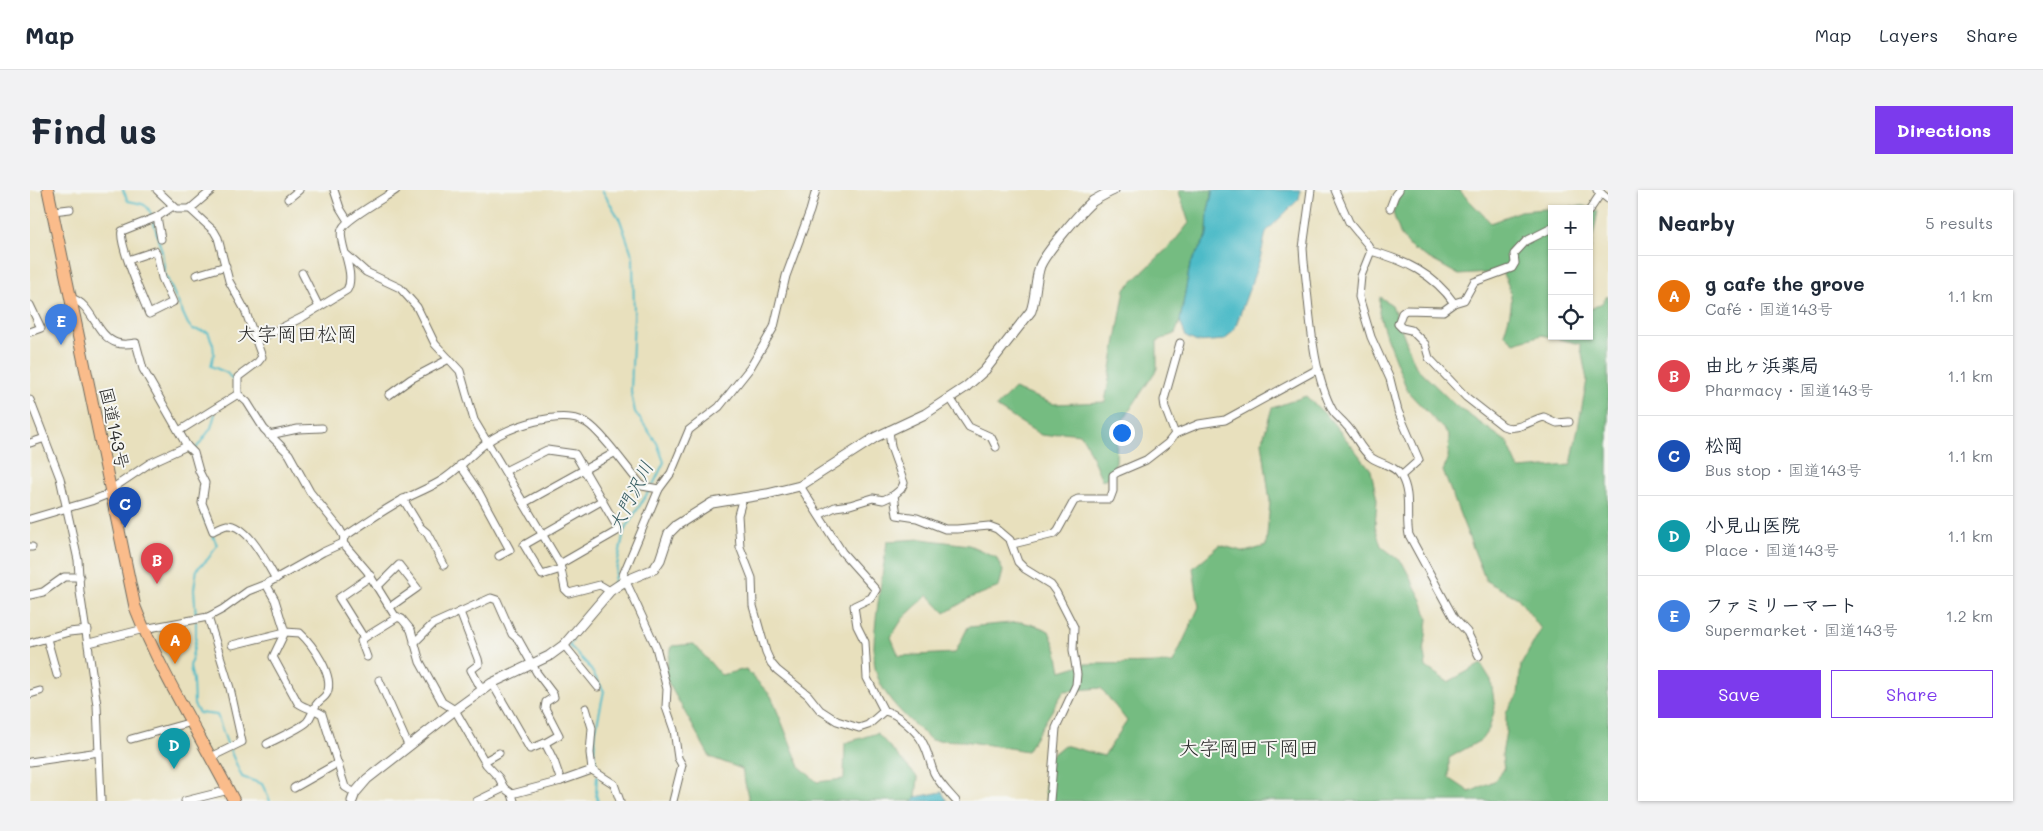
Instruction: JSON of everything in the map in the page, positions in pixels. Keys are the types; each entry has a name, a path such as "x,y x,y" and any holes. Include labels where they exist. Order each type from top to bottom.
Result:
{"highway":[{"name":"国道143号","path":"48,190 110,491 136,606 144,629 234,801"}],"street":[{"path":"157,190 177,209 190,209 212,190"},
{"path":"288,199 299,190"},
{"path":"334,190 340,208 348,221"},
{"path":"257,340 348,290 350,285 342,229 348,221 396,190"},
{"path":"673,801 682,765 678,758 674,730 666,707 667,690 656,647 623,575 652,488 671,473 689,430 719,407 750,368 774,327 786,276 816,190"},
{"path":"266,584 275,600 285,632 273,657 298,703 305,708 314,709 322,714 345,787 353,797 367,778 492,682 549,656 564,645 610,591 625,581 654,569 660,560 669,533 678,525 712,503 767,494 800,486 889,430 926,414 966,388 986,370 1026,319 1035,301 1038,274 1045,258 1093,201 1114,190"},
{"path":"1311,190 1303,248 1318,370 1334,413 1347,426 1366,454 1396,470 1401,476 1409,497 1407,525 1409,535 1454,618 1467,632 1479,656"},
{"path":"1335,190 1350,222 1368,245 1371,252 1360,276 1359,298 1371,337 1390,379 1398,411 1420,460 1401,476"},
{"path":"1390,208 1395,194 1399,190"},
{"path":"1592,205 1599,192 1608,200"},
{"path":"128,260 155,251 162,278 173,302 149,314 128,260 120,236 122,231 154,218 173,206"},
{"path":"52,212 70,208"},
{"path":"190,209 214,231 221,248 229,280 245,310 262,357 238,377 238,394 247,402 269,435 290,454 310,492 339,528 343,540 371,576 390,607 411,630 420,662 442,702 454,710 485,761 499,778 504,788 513,797 592,770"},
{"path":"154,218 161,239"},
{"path":"1548,230 1523,244 1514,254 1515,263 1512,268 1474,282 1464,300 1454,303 1443,311 1406,310 1402,314 1398,326 1411,330 1425,344 1429,358 1466,397 1503,426 1507,428 1525,425 1544,417 1556,423 1569,422"},
{"path":"1371,252 1395,258 1415,267 1439,283 1454,303"},
{"path":"347,255 366,272 400,288 417,307 435,344 460,371 469,406 561,567 565,589 569,593 600,585 610,591"},
{"path":"196,275 226,266"},
{"path":"302,273 319,307"},
{"path":"70,298 80,300 109,340 118,344 136,343 143,369 187,446 193,453 206,487 202,503 213,531 228,525 238,528 252,540 276,579"},
{"path":"30,305 41,328 30,332"},
{"path":"1175,434 1165,408 1164,400 1180,343"},
{"path":"389,395 411,379 449,359"},
{"path":"1012,544 1054,534 1074,501 1078,499 1110,499 1113,491 1113,475 1146,460 1168,443 1175,434 1199,424 1225,420 1318,370"},
{"path":"179,431 238,394"},
{"path":"950,398 968,427 991,437 996,447"},
{"path":"30,402 60,478 68,508 80,577 80,592 88,630 97,705 100,801"},
{"path":"89,643 144,629 196,620 224,610 248,591 276,579 343,540 403,500 441,481 488,442 530,422 567,418 587,423 597,432 642,486 652,488"},
{"path":"269,435 298,429 322,428"},
{"path":"819,515 835,507 850,505 873,498 883,500 901,489 904,483 891,447 889,430"},
{"path":"30,443 44,438"},
{"path":"30,519 91,501 110,491 138,470 187,446"},
{"path":"505,471 547,450 575,454 603,500 619,530 561,567 542,575 524,545 603,500"},
{"path":"524,503 614,453"},
{"path":"460,465 478,491 510,550 500,556"},
{"path":"800,486 842,552 876,590 871,598 854,606 857,626 865,642 867,678 884,711 898,716 922,739 934,772 956,801"},
{"path":"894,495 897,514 918,518 946,529 989,526 997,529 1012,544 1018,562 1025,569 1051,585 1074,627 1076,685 1056,728 1050,801"},
{"path":"743,497 738,515 740,547 752,578 753,606 771,663 808,695 820,710 838,721 860,728 868,725 884,711"},
{"path":"403,500 420,527 427,533 444,566"},
{"path":"378,587 399,565 417,588 390,607"},
{"path":"364,638 339,598 371,576"},
{"path":"30,595 43,592 64,577 80,577"},
{"path":"414,643 433,624 491,598 496,600 512,634 518,639 554,697 546,702 545,708 559,735 530,749 492,682"},
{"path":"460,612 479,664 471,670 482,690"},
{"path":"208,617 230,688 242,742 211,757"},
{"path":"368,657 361,641 398,617"},
{"path":"30,643 69,632 88,630"},
{"path":"232,645 285,632 300,633 316,652 327,675 327,694 314,709 307,722 266,744"},
{"path":"47,639 57,675"},
{"path":"564,645 598,687"},
{"path":"379,680 408,746"},
{"path":"30,694 40,691"},
{"path":"586,708 592,728 590,753 592,770"},
{"path":"131,739 192,722"},
{"path":"544,743 554,761 561,781"},
{"path":"30,762 99,752"},
{"path":"485,761 499,753"},
{"path":"294,788 338,762"},
{"path":"592,770 614,784 620,801"},
{"path":"477,801 504,788"},
{"path":"186,801 229,790"}],"green space":[{"path":"1181,190 1213,190 1208,210 1207,236 1190,265 1180,321 1175,334 1157,341 1157,369 1117,429 1116,462 1108,478 1102,480 1080,434 1062,432 1050,436 1041,435 996,407 1014,389 1054,404 1105,402 1125,289 1173,243 1189,223 1179,192"},
{"path":"1401,190 1459,190 1491,223 1520,211 1548,209 1548,336 1542,335 1514,343 1504,334 1511,309 1511,296 1502,272 1459,275 1412,249 1401,236 1393,213"},
{"path":"1593,209 1598,211 1593,236"},
{"path":"1608,295 1608,801 1047,801 1045,791 1046,760 1064,745 1104,756 1127,721 1101,688 1064,691 1027,751 964,741 931,740 907,718 886,694 881,685 874,663 874,648 877,610 887,541 922,539 969,545 996,557 1003,571 999,587 970,598 945,613 928,595 903,618 891,637 899,656 955,653 968,627 1021,622 1049,631 1057,651 1061,671 1084,664 1173,663 1199,607 1193,568 1220,545 1245,552 1266,546 1270,502 1262,442 1272,408 1306,396 1329,418 1371,470 1377,500 1375,526 1381,546 1402,562 1422,600 1428,619 1424,653 1426,667 1448,682 1481,664 1491,680 1495,708 1489,729 1481,740 1449,758 1449,778 1470,792 1496,780 1504,769 1502,755 1506,731 1506,712 1518,695 1521,665 1541,629 1518,598 1486,581 1443,471 1448,459 1449,435 1408,392 1379,313 1380,297 1392,305 1416,367 1455,405 1507,442 1519,469 1571,465 1587,380 1580,344 1563,340 1593,340 1593,308 1602,303"},
{"path":"694,644 721,675 746,669 771,696 800,767 817,782 844,779 845,743 877,733 918,778 916,797 913,801 749,801 742,769 710,757 664,675 672,646"}],"water":[{"path":"1213,190 1300,190 1299,199 1266,232 1260,259 1235,328 1225,340 1197,342 1186,337 1180,321 1190,265 1207,236 1208,210"},
{"path":"942,792 947,801 913,801 916,797"}],"waterway":[{"path":"123,190 128,201 146,206 152,216"},
{"name":"大門沢川","path":"602,190 620,220 633,257 634,316 631,392 635,412 657,443 664,462 653,485"},
{"path":"153,220 162,252 165,274 188,324 192,329 208,332 213,344 214,354 211,366 227,373 235,383"},
{"path":"195,450 211,428 215,414"},
{"name":"大門沢川","path":"613,585 624,531 650,489"},
{"path":"200,507 206,523"},
{"path":"196,617 194,589 197,569 208,559 217,545 211,532"},
{"path":"196,622 196,637 190,667 193,680 194,705 199,713 217,715 228,746"},
{"name":"大門沢川","path":"573,641 569,645 588,665 604,691 595,734 594,753 597,769"},
{"path":"230,750 242,777 262,784 270,801"},
{"name":"大門沢川","path":"597,776 596,795 598,801"}],"place":[{"name":"ファミリーマート","path":"61,345"},
{"name":"松岡","path":"125,528"},
{"name":"由比ヶ浜薬局","path":"157,584"},
{"name":"g cafe the grove","path":"175,664"},
{"name":"小見山医院","path":"174,769"}],"district":[{"name":"大字岡田松岡","path":"297,333"},
{"name":"大字岡田下岡田","path":"1249,747"}]}
